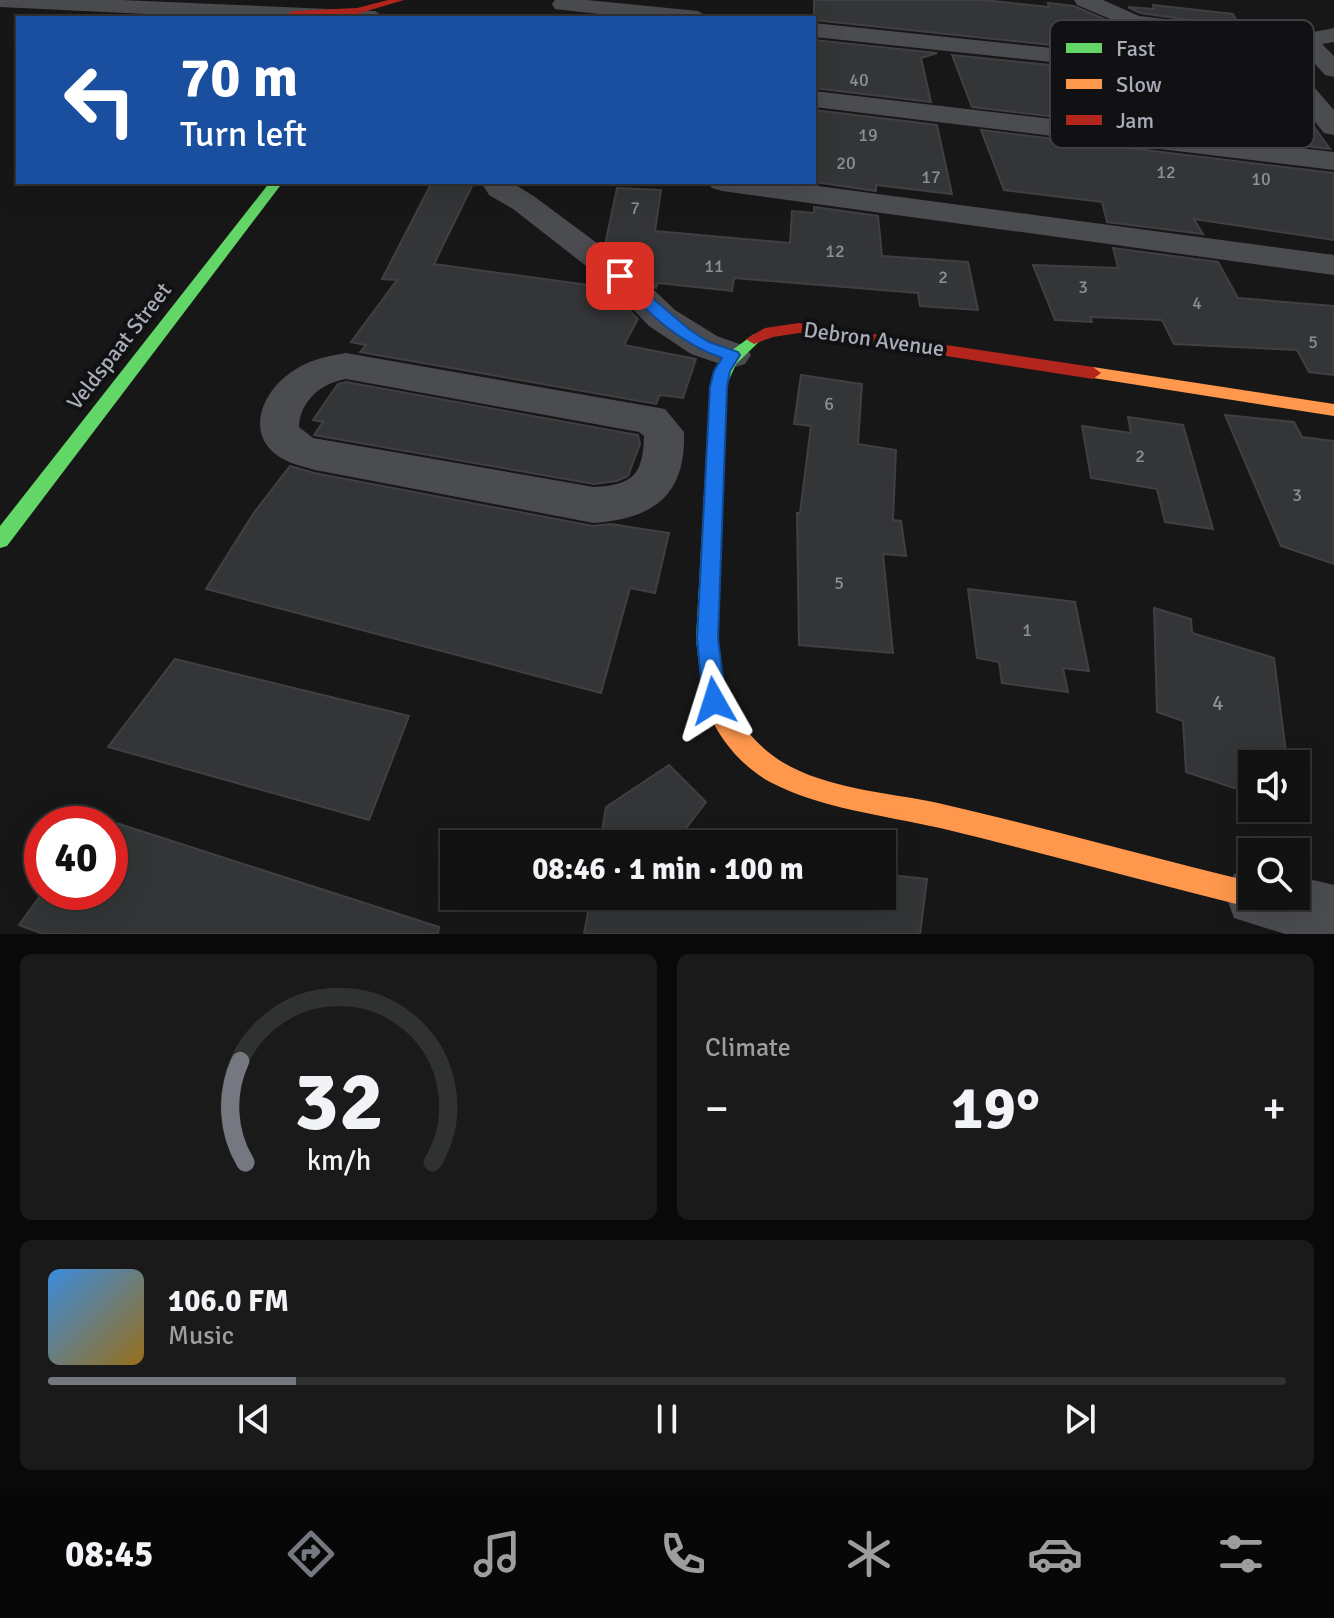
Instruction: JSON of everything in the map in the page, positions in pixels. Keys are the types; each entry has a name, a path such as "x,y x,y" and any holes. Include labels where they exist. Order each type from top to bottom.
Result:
{"street":[{"path":"293,14 357,11 399,0"},
{"path":"1085,0 1128,20"},
{"path":"1119,0 1125,13 1138,20"},
{"path":"0,1 334,16"},
{"path":"559,7 673,16"},
{"path":"816,30 1050,55"},
{"path":"1314,40 1334,35"},
{"path":"1314,49 1334,70"},
{"path":"816,99 1050,127"},
{"path":"1314,103 1334,127"},
{"path":"1225,148 1334,161"},
{"name":"Veldspaat Street","path":"0,540 275,184"},
{"path":"497,184 499,189 524,203 620,276 662,318 704,345 732,355 722,371 718,387 707,639 714,701 731,732 777,773 831,793 937,816 1238,892"},
{"path":"737,184 1334,265"},
{"name":"Debron Avenue","path":"732,355 758,334 799,328 1334,410"},
{"path":"346,366 651,419 664,432 664,461 652,485 641,498 622,505 581,504 315,454 287,441 279,433 278,418 301,383 315,372 346,366"},
{"path":"664,461 714,466"},
{"path":"1310,910 1334,916"}],"building":[{"path":"814,0 984,0 1049,7 1048,3 1074,6 1106,20 1050,20 1050,45 816,20"},
{"path":"1153,5 1233,14 1236,20 1190,20 1140,13 1128,7 1154,9"},
{"path":"816,40 937,53 921,58 931,102 816,88"},
{"path":"952,55 1050,65 1050,116 972,107"},
{"path":"816,110 937,125 952,194 876,185 876,191 816,182"},
{"path":"1314,127 1330,149 1314,147"},
{"path":"981,130 1050,138 1050,148 1129,148 1334,173 1334,240 1194,219 1203,234 1107,222 1102,202 1004,190"},
{"path":"431,184 473,184 434,264 595,286 597,278 638,319 624,345 696,359 683,398 660,395 656,404 360,352 366,345 351,342 397,280 382,279"},
{"path":"617,188 661,190 655,231 790,243 792,211 814,213 814,207 878,216 882,256 968,262 978,310 920,306 918,293 734,278 732,291 658,283 656,288 605,245"},
{"path":"1113,248 1218,262 1238,298 1334,306 1334,375 1309,372 1297,350 1174,344 1162,320 1090,317 1092,322 1055,320 1033,265 1118,268"},
{"path":"801,375 862,384 858,444 896,450 893,520 901,521 906,556 883,554 893,653 799,645 797,513 800,513 811,426 794,424"},
{"path":"346,382 638,435 640,444 628,476 594,484 314,435 323,422 313,420 338,384"},
{"path":"1225,415 1294,422 1302,437 1334,441 1334,564 1281,546"},
{"path":"1128,417 1183,425 1213,529 1165,522 1157,489 1091,478 1082,426 1131,433"},
{"path":"290,466 593,526 611,524 669,533 655,593 630,588 601,693 206,589 253,514"},
{"path":"968,589 1075,602 1089,671 1063,668 1068,692 1002,683 999,662 977,658"},
{"path":"1154,608 1191,619 1192,633 1274,658 1286,750 1238,750 1238,789 1186,772 1183,721 1157,712"},
{"path":"175,659 409,716 369,820 108,747"},
{"path":"669,765 706,802 685,830 602,830 606,807"},
{"path":"128,827 439,927 438,934 43,934 19,925 30,910 128,910"},
{"path":"896,876 927,879 920,934 584,934 588,910 896,910"}],"traffic: fast":[{"path":"0,540 275,184"},
{"path":"713,692 707,639 718,387 729,361 754,339"}],"traffic: slow":[{"path":"1093,373 1334,410"},
{"path":"713,692 721,715 738,739 770,768 799,782 838,795 939,816 1238,891"}],"traffic: jam":[{"path":"293,14 357,11 399,0"},
{"path":"754,339 770,332 799,328 1093,373"}],"route":[{"path":"620,276 662,318 684,334 732,355 722,371 718,387 716,425 707,639 714,701"}]}
